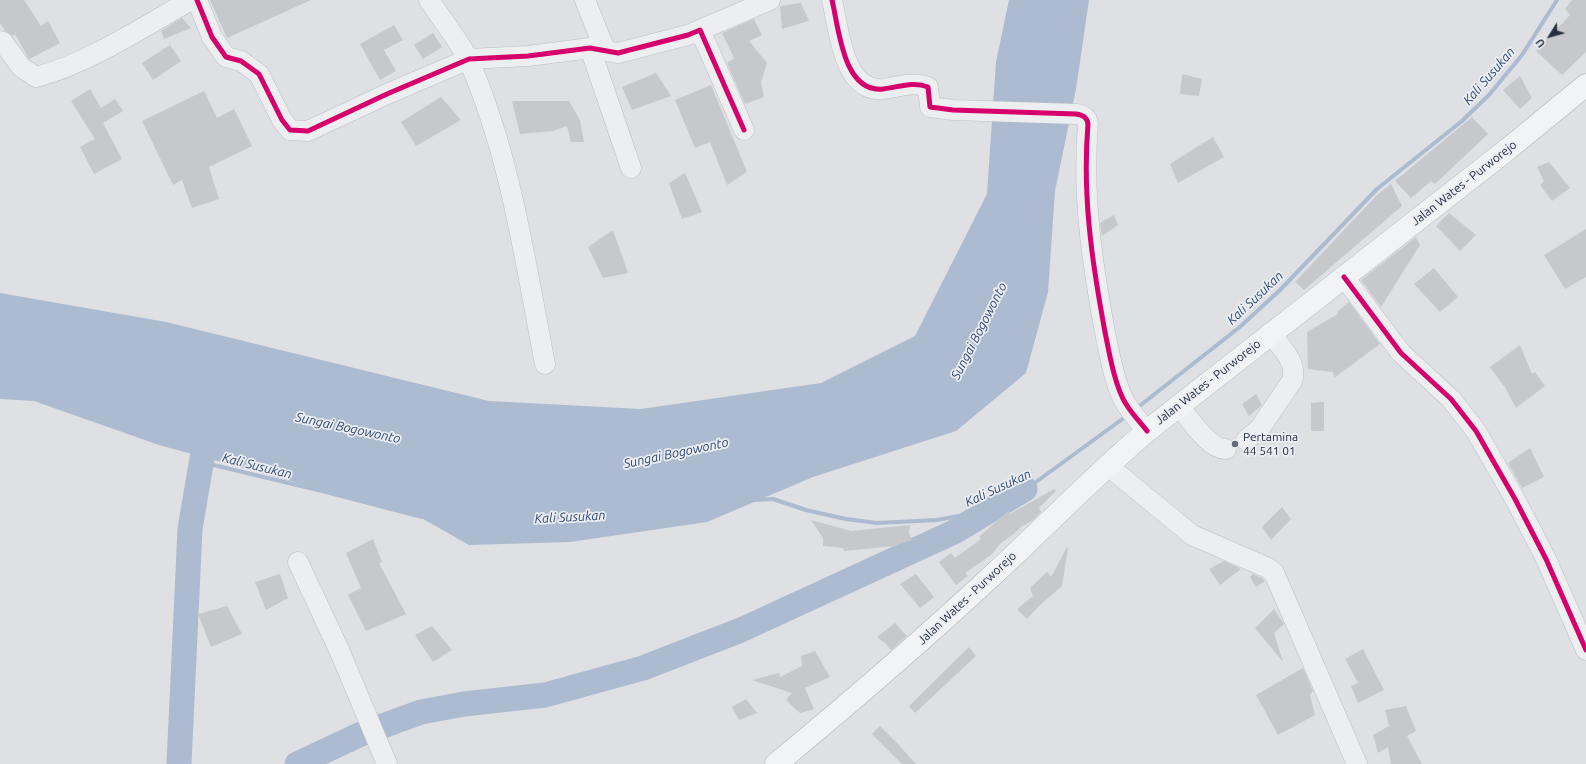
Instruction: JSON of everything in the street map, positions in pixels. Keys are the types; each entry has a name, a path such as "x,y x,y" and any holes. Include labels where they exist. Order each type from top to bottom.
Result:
{"highway":[{"name":"Jalan Wates - Purworejo","path":"776,764 902,658 995,573 1107,465 1143,426 1179,406 1270,333 1508,149 1586,84"}],"street":[{"path":"0,41 3,42 21,67 36,77 57,71 89,56 191,0"},
{"path":"197,0 212,37 226,57 241,61 259,74 282,120 290,130 308,131 387,94 469,59 528,56 597,49 618,53 688,35 700,30 732,7 770,0"},
{"path":"429,0 469,59 498,139 513,199 545,364"},
{"path":"585,0 597,49 631,168"},
{"path":"832,0 847,61 854,76 862,84 874,90 919,83 928,87 930,107 953,110 1076,114 1084,116 1088,121 1085,161 1086,207 1099,298 1114,371 1125,403 1143,426"},
{"path":"700,30 744,130"},
{"path":"1344,277 1401,353 1451,399 1476,431 1516,499 1546,559 1586,650"},
{"path":"1246,440 1260,428 1292,381 1294,374 1293,364 1270,333"},
{"path":"1179,406 1211,444 1220,449 1226,449"},
{"path":"1107,465 1192,535 1268,568 1274,573 1357,764"},
{"path":"298,562 363,704 378,746 388,764"}],"water":[{"name":"Sungai Bogowonto","path":"1009,0 1089,0 1076,89 1055,191 1048,292 1026,373 956,431 813,477 707,522 570,542 469,545 418,516 159,445 34,401 0,399 0,293 166,322 489,401 641,409 821,383 915,336 987,194 996,62"}],"building":[{"path":"0,0 24,0 41,26 48,21 60,43 29,59 15,34 13,36 5,31 0,23"},
{"path":"210,0 311,0 227,38"},
{"path":"1572,0 1586,0 1586,52 1562,75 1536,51 1570,15 1565,9"},
{"path":"801,3 809,21 782,29 780,6"},
{"path":"182,18 191,28 164,39 161,31"},
{"path":"754,19 762,35 749,41 767,63 761,82 764,97 745,104 727,63 734,58 722,33"},
{"path":"394,25 403,40 384,50 396,71 380,80 360,44"},
{"path":"433,33 442,47 423,59 414,45"},
{"path":"170,45 181,61 153,80 142,63"},
{"path":"656,73 671,96 632,110 622,87"},
{"path":"1182,74 1202,79 1199,96 1180,94"},
{"path":"1520,76 1532,98 1520,109 1503,90"},
{"path":"711,85 747,172 727,185 710,142 695,148 675,100"},
{"path":"90,89 101,108 115,99 123,111 103,123 122,159 94,174 80,147 95,139 71,101"},
{"path":"204,91 217,118 234,109 252,146 209,167 219,199 192,208 182,180 173,185 142,121"},
{"path":"441,97 461,120 416,146 401,122"},
{"path":"512,101 569,101 580,120 584,142 571,142 567,126 553,131 520,134"},
{"path":"1472,117 1488,134 1435,184 1431,181 1411,198 1395,181"},
{"path":"1213,137 1224,157 1178,183 1170,164"},
{"path":"1549,162 1570,188 1552,201 1540,185 1544,181 1537,167"},
{"path":"685,173 702,212 682,219 669,183"},
{"path":"1391,184 1402,206 1304,290 1295,282 1377,195"},
{"path":"1449,213 1476,235 1460,251 1436,226"},
{"path":"1114,215 1118,225 1102,236 1100,223"},
{"path":"1586,229 1586,277 1565,289 1544,255"},
{"path":"613,230 628,273 603,278 588,247"},
{"path":"1416,237 1420,245 1381,307 1361,280"},
{"path":"1434,268 1458,297 1440,312 1414,284"},
{"path":"1349,302 1380,344 1334,378 1333,372 1308,369 1307,332 1338,314 1337,312"},
{"path":"1520,345 1532,374 1535,372 1545,386 1516,408 1506,389 1490,367"},
{"path":"1256,394 1262,405 1249,416 1242,404"},
{"path":"1324,402 1324,431 1311,431 1311,403"},
{"path":"1530,448 1544,477 1522,488 1508,463"},
{"path":"1054,489 1056,491 1039,508 1041,512 1033,520 1019,528 1020,529 1000,544 991,555 965,573 968,576 956,585 939,562 951,553 955,558 981,539 979,537 1008,511 1010,514"},
{"path":"1282,507 1291,519 1271,540 1262,527"},
{"path":"811,520 851,531 910,525 909,533 912,540 894,546 844,551 843,548 823,546 823,538"},
{"path":"373,539 382,562 379,563 406,614 366,631 348,595 361,588 346,553"},
{"path":"1067,547 1062,586 1039,606 1027,619 1017,609 1033,596 1030,588 1047,572 1051,577"},
{"path":"1224,561 1241,569 1220,585 1209,569"},
{"path":"280,574 288,598 266,610 255,582"},
{"path":"916,574 934,597 920,608 900,584"},
{"path":"1253,574 1265,581 1256,587 1250,577"},
{"path":"227,606 242,634 211,647 198,614"},
{"path":"1274,609 1284,624 1274,633 1283,662 1255,628"},
{"path":"895,623 907,636 891,650 877,637"},
{"path":"432,626 452,650 433,662 415,635"},
{"path":"969,647 976,656 915,713 909,706"},
{"path":"1363,649 1384,690 1358,703 1351,686 1358,683 1345,659"},
{"path":"815,651 830,677 805,688 814,709 800,713 786,700 792,693 752,680 779,673 780,677 802,666 801,656"},
{"path":"1303,668 1313,691 1310,695 1315,715 1278,735 1256,695"},
{"path":"746,699 757,713 739,720 732,707"},
{"path":"1406,706 1416,731 1407,736 1422,764 1391,764 1388,747 1378,753 1373,735 1389,726 1385,710"},
{"path":"880,726 916,764 902,764 872,734"}],"waterway":[{"name":"Kali Susukan","path":"1137,408 1241,326 1280,290 1377,189 1462,121 1489,95 1522,55 1557,0"},
{"name":"Kali Susukan","path":"754,500 773,499 806,510 846,519 877,523 937,520 969,514 1029,487 1128,415"},
{"path":"179,764 190,529 208,423"},
{"name":"Kali Susukan","path":"201,462 422,517"},
{"path":"297,764 361,734 421,712 464,704 545,695 643,668 741,630 954,532 1025,489"}],"cycle path":[{"path":"197,0 212,37 226,57 241,61 259,74 282,120 290,130 308,131 387,94 469,59 528,56 590,48 618,53 688,35 700,30 744,130"},
{"path":"832,0 845,57 851,70 859,81 870,88 883,89 912,84 923,85 928,87 930,107 953,110 1076,114 1086,118 1088,124 1086,177 1089,228 1105,332 1113,369 1122,397 1147,431"},
{"path":"1344,277 1401,353 1451,399 1476,431 1515,499 1546,559 1586,650"}],"place":[{"name":"Pertamina 44 541 01","path":"1235,444"}]}
